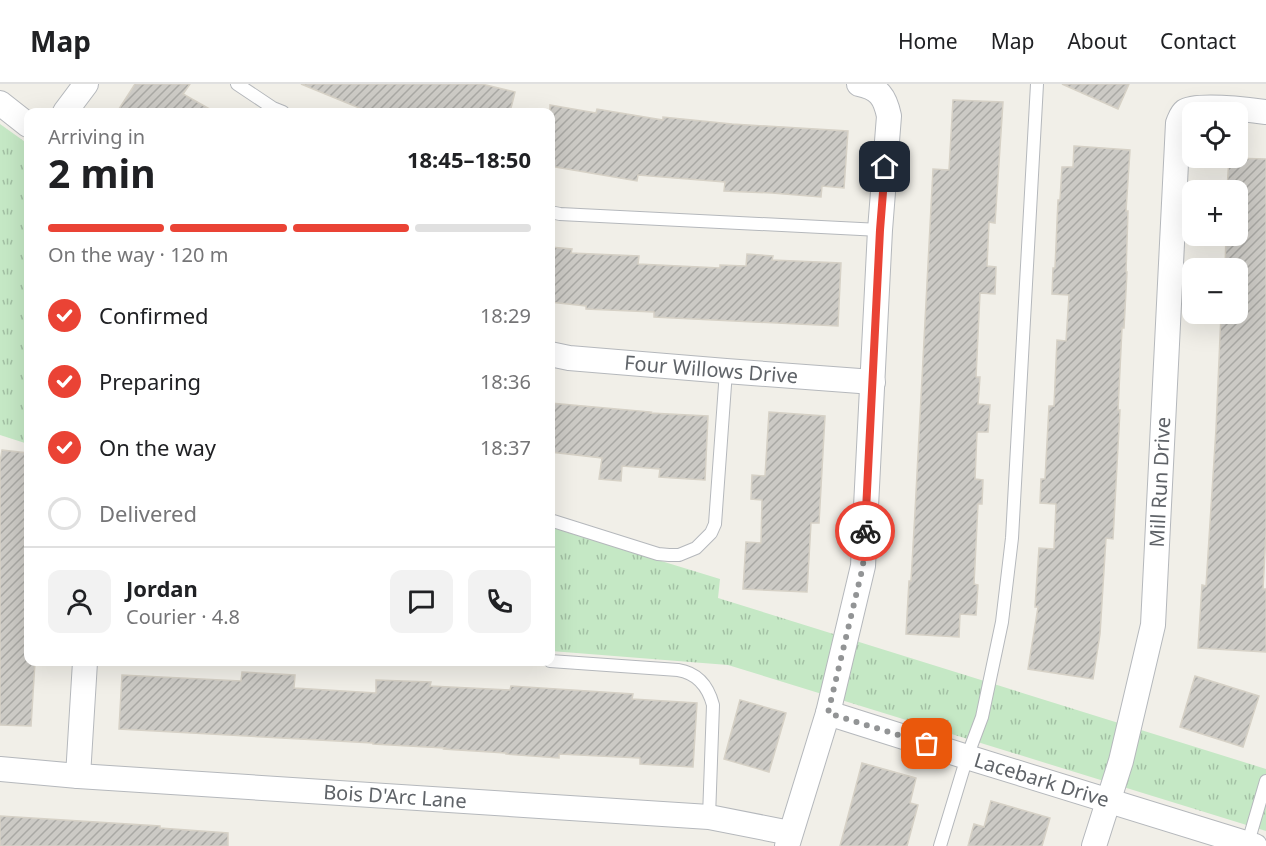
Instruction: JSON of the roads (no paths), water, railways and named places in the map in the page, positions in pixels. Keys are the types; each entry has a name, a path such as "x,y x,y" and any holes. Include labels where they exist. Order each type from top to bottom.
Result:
{"street":[{"path":"68,108 86,84"},
{"path":"788,839 828,713 863,566 880,230 889,116 882,95 860,84"},
{"path":"0,102 24,122"},
{"name":"Mill Run Drive","path":"1094,846 1121,761 1153,625 1178,123 1183,112 1188,109 1210,107 1266,111"},
{"name":"Four Willows Drive","path":"555,355 873,382"},
{"path":"78,776 85,666"},
{"name":"Lacebark Drive","path":"828,713 1250,845"},
{"name":"Bois D'Arc Lane","path":"0,769 709,817 788,839"}],"lane":[{"path":"237,84 273,108"},
{"path":"940,846 967,757 982,717 1002,622 1012,538 1037,84"},
{"path":"555,213 880,230"},
{"path":"555,522 658,554 679,555 696,548 711,533 715,524 726,371"},
{"path":"555,661 678,670 686,671 697,677 710,695 713,705 709,817"},
{"path":"1250,845 1266,781"}]}
